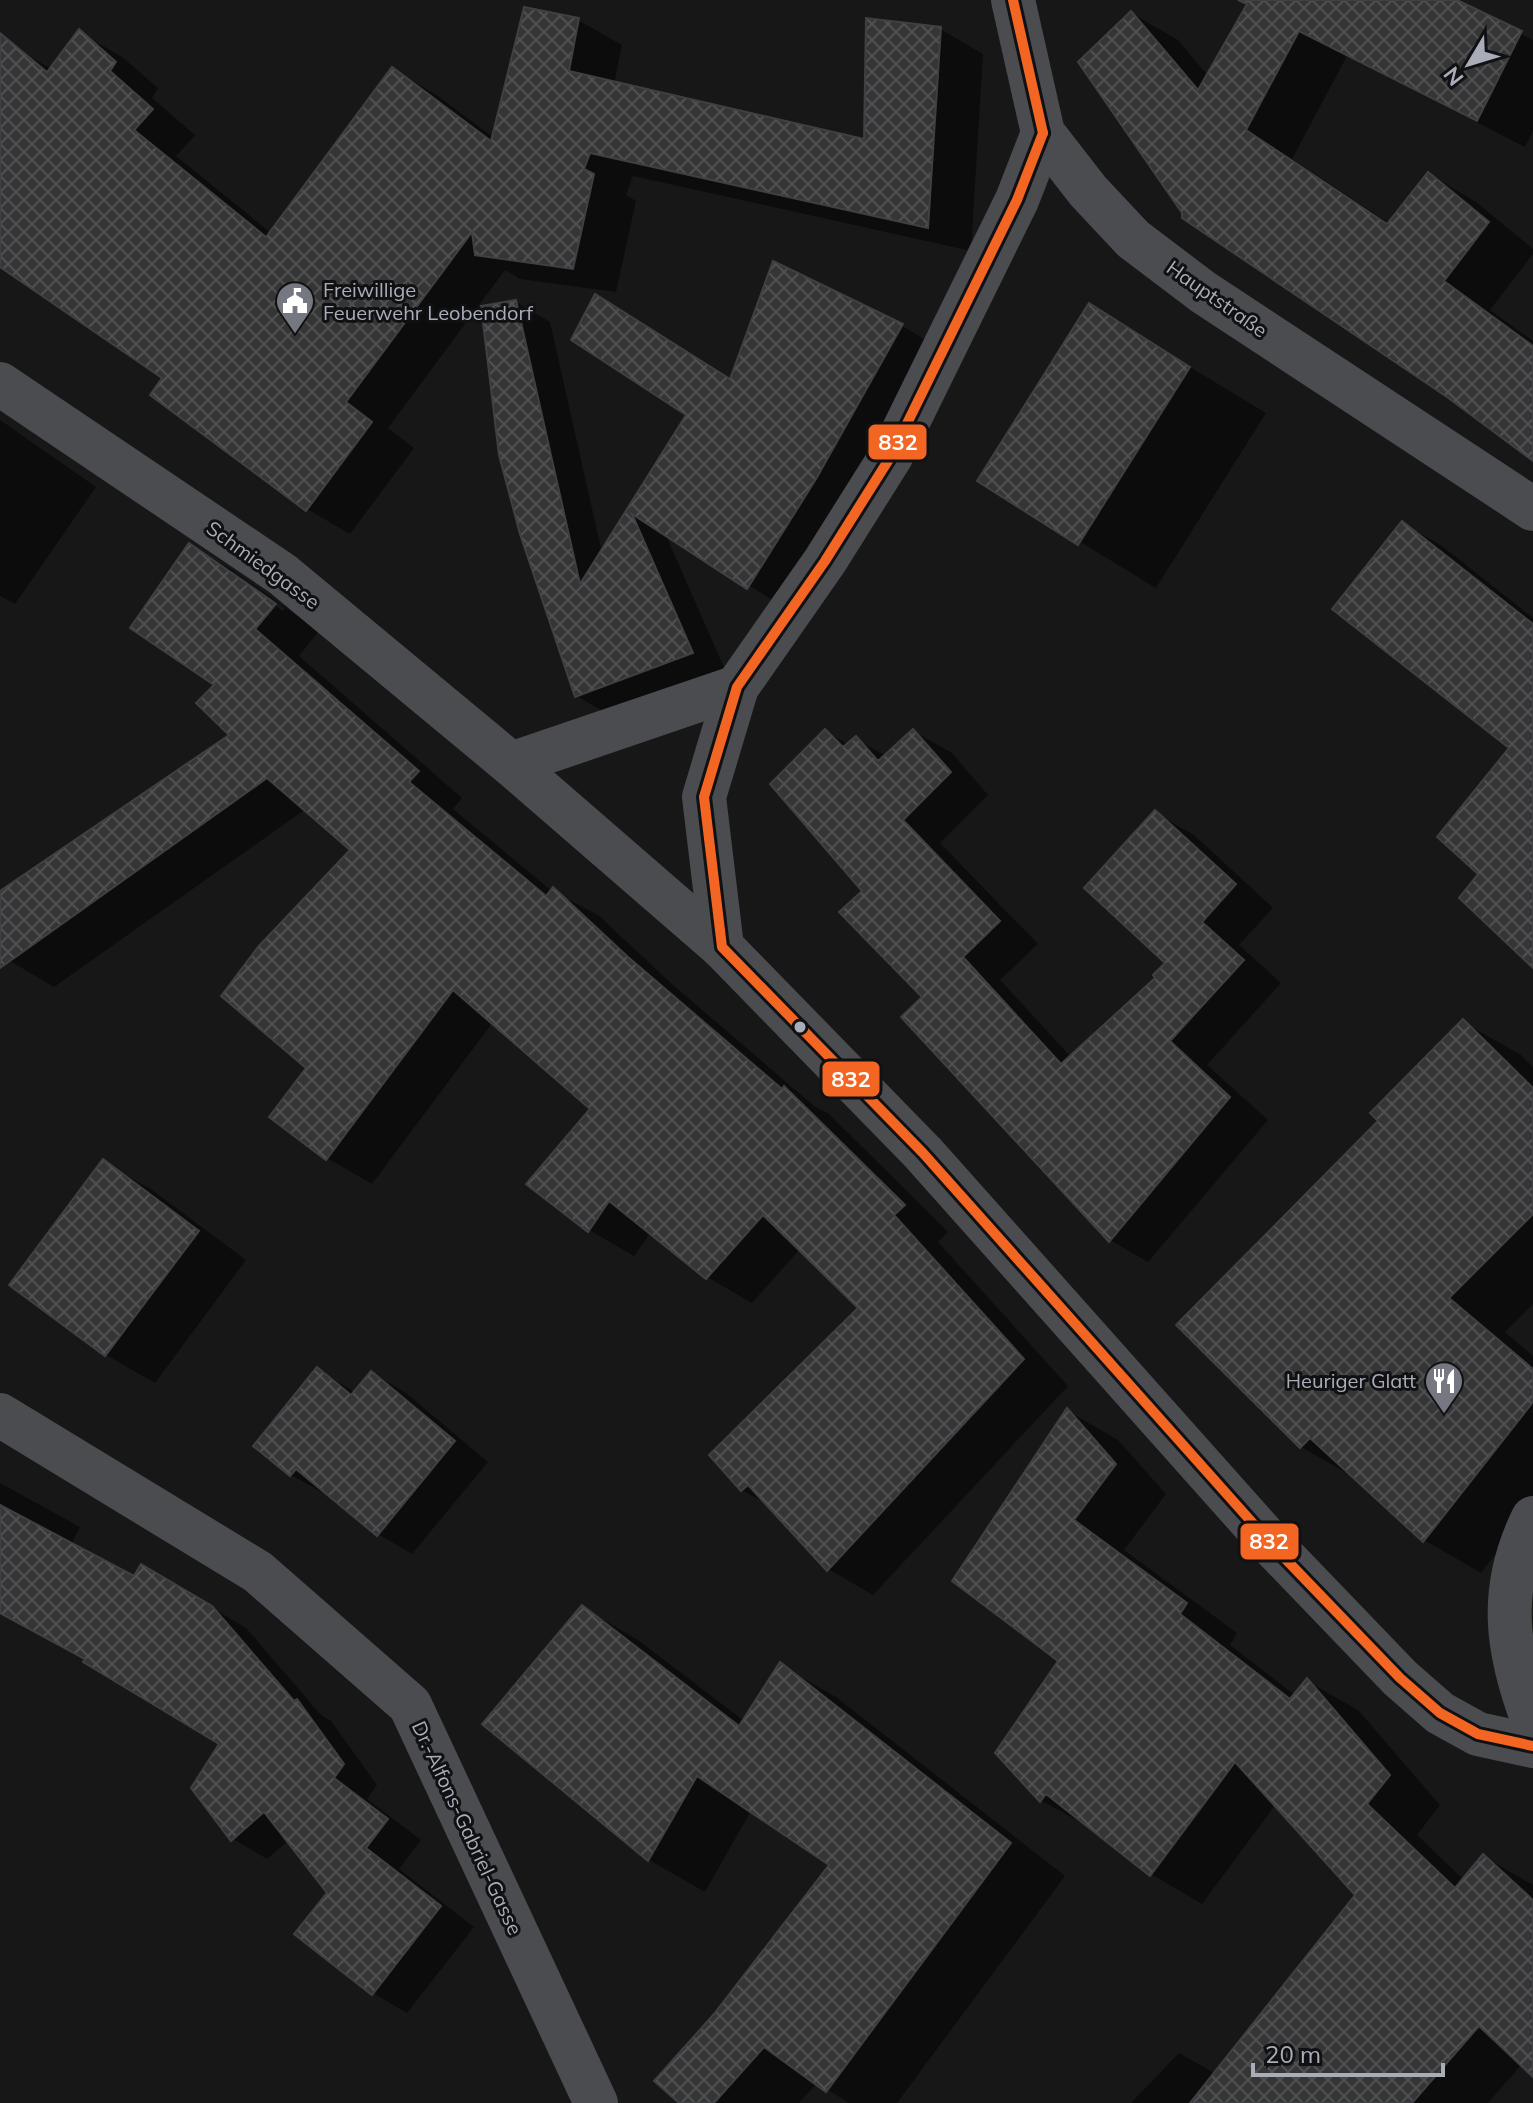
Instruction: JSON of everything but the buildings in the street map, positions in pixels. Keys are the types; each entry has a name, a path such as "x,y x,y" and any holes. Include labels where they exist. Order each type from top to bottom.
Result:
{"street":[{"name":"Hauptstraße","path":"1013,0 1043,133 1088,191 1133,239 1203,292 1533,509"},
{"path":"722,947 704,797 737,687 825,561 891,456 1017,200 1043,133"},
{"name":"Schmiedgasse","path":"0,384 282,574 511,764 722,947 923,1153 1274,1547 1400,1678 1440,1713 1478,1734 1533,1746"},
{"path":"511,764 737,687"},
{"name":"Dr.-Alfons-Gabriel-Gasse","path":"0,1415 258,1572 410,1705 596,2103"},
{"path":"1533,1518 1521,1543 1510,1608 1509,1640 1515,1672 1533,1721"}],"transit line":[{"name":"832","path":"1013,0 1043,133"},
{"name":"832","path":"1043,133 1017,200 891,456 825,561 737,687 704,797 722,947 923,1153 1274,1547 1400,1678 1440,1713 1478,1734 1533,1746"}],"place":[{"name":"Freiwillige Feuerwehr Leobendorf","path":"295,335"},
{"name":"Heuriger Glatt","path":"1444,1415"}]}
